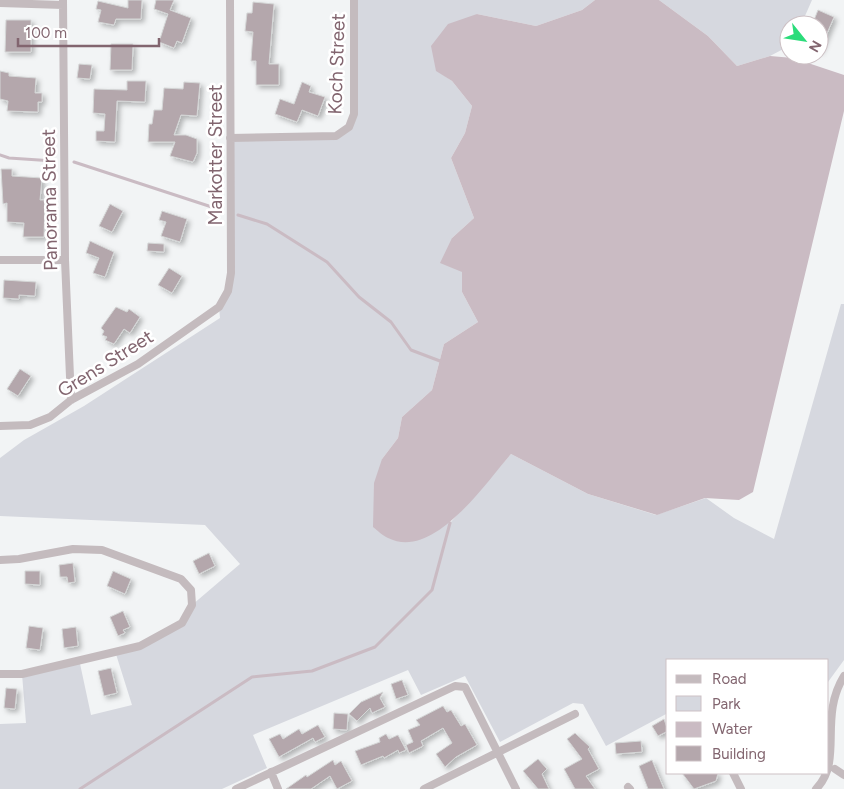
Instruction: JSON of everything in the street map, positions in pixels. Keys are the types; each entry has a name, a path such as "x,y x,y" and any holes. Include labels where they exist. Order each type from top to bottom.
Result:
{"street":[{"name":"Markotter Street","path":"219,307 228,291 231,273 230,0"},
{"name":"Koch Street","path":"230,138 336,136 349,127 354,114 354,0"},
{"path":"0,3 63,3"},
{"name":"Panorama Street","path":"63,3 65,260 71,400"},
{"path":"0,260 65,260"},
{"name":"Grens Street","path":"0,426 30,425 50,417 71,400 138,364 219,307"},
{"path":"0,560 19,559 73,549 102,550 181,579 191,590 192,605 182,623 140,646 22,674 0,674"},
{"path":"816,789 835,770 839,747 834,726 833,702 844,676"},
{"path":"236,789 455,686 465,688 516,789"},
{"path":"424,789 575,714"},
{"path":"835,770 844,775"},
{"path":"271,772 278,789"},
{"path":"734,774 741,789"}],"green space":[{"path":"354,0 595,0 582,10 536,26 477,14 436,70 452,81 472,106 465,133 451,158 474,218 452,238 462,272 462,292 478,322 444,344 432,390 402,417 398,438 382,459 450,523 511,454 588,494 656,515 706,498 734,518 774,539 841,304 844,304 844,660 829,681 829,659 666,659 666,714 606,746 583,704 573,703 500,742 465,676 421,695 408,670 253,735 267,768 222,789 0,789 0,724 26,723 22,674 79,659 91,715 132,705 115,651 140,646 182,623 192,605 240,564 205,525 0,516 0,458 24,440 84,406 220,318 219,307 228,291 230,138 336,136 349,127 354,114"},
{"path":"659,0 812,0 805,15 779,15 779,51 770,56 737,66 708,36"}],"water":[{"path":"595,0 659,0 708,36 737,66 770,56 779,57 779,65 814,65 844,75 844,111 753,492 739,500 705,498 657,515 588,494 511,454 457,516 440,529 423,539 405,542 388,538 373,527 374,483 382,459 398,438 402,417 432,390 444,344 478,322 462,292 462,272 440,263 452,238 474,218 451,158 465,133 472,106 452,81 436,71 431,46 448,24 477,14 536,26 582,10"}],"building":[{"path":"128,0 142,0 141,19 116,19 114,25 98,22 101,10 96,9 98,1 128,8"},
{"path":"156,0 174,0 170,10 191,18 182,43 177,41 174,48 159,42 168,14 154,9"},
{"path":"253,2 274,4 269,64 279,64 279,85 256,85 256,61 251,61 253,32 245,31 247,13 252,13"},
{"path":"818,10 834,17 829,29 829,15 816,15"},
{"path":"6,20 31,20 31,52 5,52"},
{"path":"111,44 133,44 132,70 110,70"},
{"path":"79,64 92,65 90,79 77,78"},
{"path":"0,71 9,73 9,76 36,78 35,93 42,93 42,102 38,102 38,112 7,111 8,101 0,99"},
{"path":"127,81 146,81 145,102 117,101 115,142 96,141 96,131 104,131 105,114 93,113 94,89 127,90"},
{"path":"184,82 200,83 197,116 181,115 174,135 186,135 197,139 197,153 193,162 170,156 175,142 148,142 149,124 152,124 154,110 162,110 164,88 183,89"},
{"path":"302,82 311,86 309,92 325,97 318,116 302,110 297,122 275,114 280,99 294,104"},
{"path":"1,169 12,169 12,176 42,178 40,200 45,200 44,237 23,237 24,223 7,222 7,203 3,204"},
{"path":"110,204 123,211 112,232 99,226"},
{"path":"162,211 187,219 180,242 161,236 166,222 159,220"},
{"path":"90,241 114,252 105,277 93,273 99,258 86,253"},
{"path":"148,243 164,244 164,252 147,251"},
{"path":"169,268 182,276 172,293 158,285"},
{"path":"4,280 36,282 35,296 19,295 19,299 3,298"},
{"path":"116,307 127,312 129,309 140,317 130,333 124,329 114,344 105,340 107,337 102,335 104,331 101,328"},
{"path":"20,369 31,376 18,396 7,389"},
{"path":"209,553 215,566 199,574 193,561"},
{"path":"73,563 75,582 68,583 67,577 60,577 59,565"},
{"path":"25,571 40,571 40,585 25,584"},
{"path":"113,571 131,579 125,594 107,586"},
{"path":"123,611 130,627 123,630 125,633 118,636 110,617"},
{"path":"29,626 43,628 40,650 26,648"},
{"path":"76,627 78,646 64,648 62,629"},
{"path":"111,668 117,693 104,696 98,671"},
{"path":"402,680 408,695 396,699 391,684"},
{"path":"6,688 17,689 15,709 4,708"},
{"path":"383,692 380,698 385,707 372,713 370,708 357,721 349,714 361,702"},
{"path":"443,706 447,712 451,710 461,726 465,724 477,745 456,757 445,767 436,754 452,743 443,728 421,741 423,746 409,753 406,745 413,742 408,730 420,725 416,720"},
{"path":"334,713 348,714 347,730 333,729"},
{"path":"664,719 666,732 658,736 652,726"},
{"path":"318,725 325,737 315,742 313,738 279,757 269,739 280,734 283,739 299,729 302,734"},
{"path":"575,733 590,747 588,749 599,769 586,776 595,789 575,789 564,769 582,759 567,739"},
{"path":"386,734 389,739 398,735 406,750 399,753 398,750 384,758 383,756 361,765 355,751 380,742 379,738"},
{"path":"641,741 642,752 616,754 615,743"},
{"path":"538,759 547,769 542,774 549,789 538,789 523,771"},
{"path":"333,760 335,765 341,761 352,781 337,789 330,776 311,789 286,789 306,775 307,777"},
{"path":"652,760 664,789 648,789 639,766"},
{"path":"683,774 718,774 716,781 694,789"}],"waterway":[{"path":"0,155 9,158 54,161"},
{"path":"74,162 221,210"},
{"path":"238,215 267,224 327,262 359,297 391,322 411,350 440,361"},
{"path":"80,789 252,677 312,671 375,647 432,590 450,523"}]}
